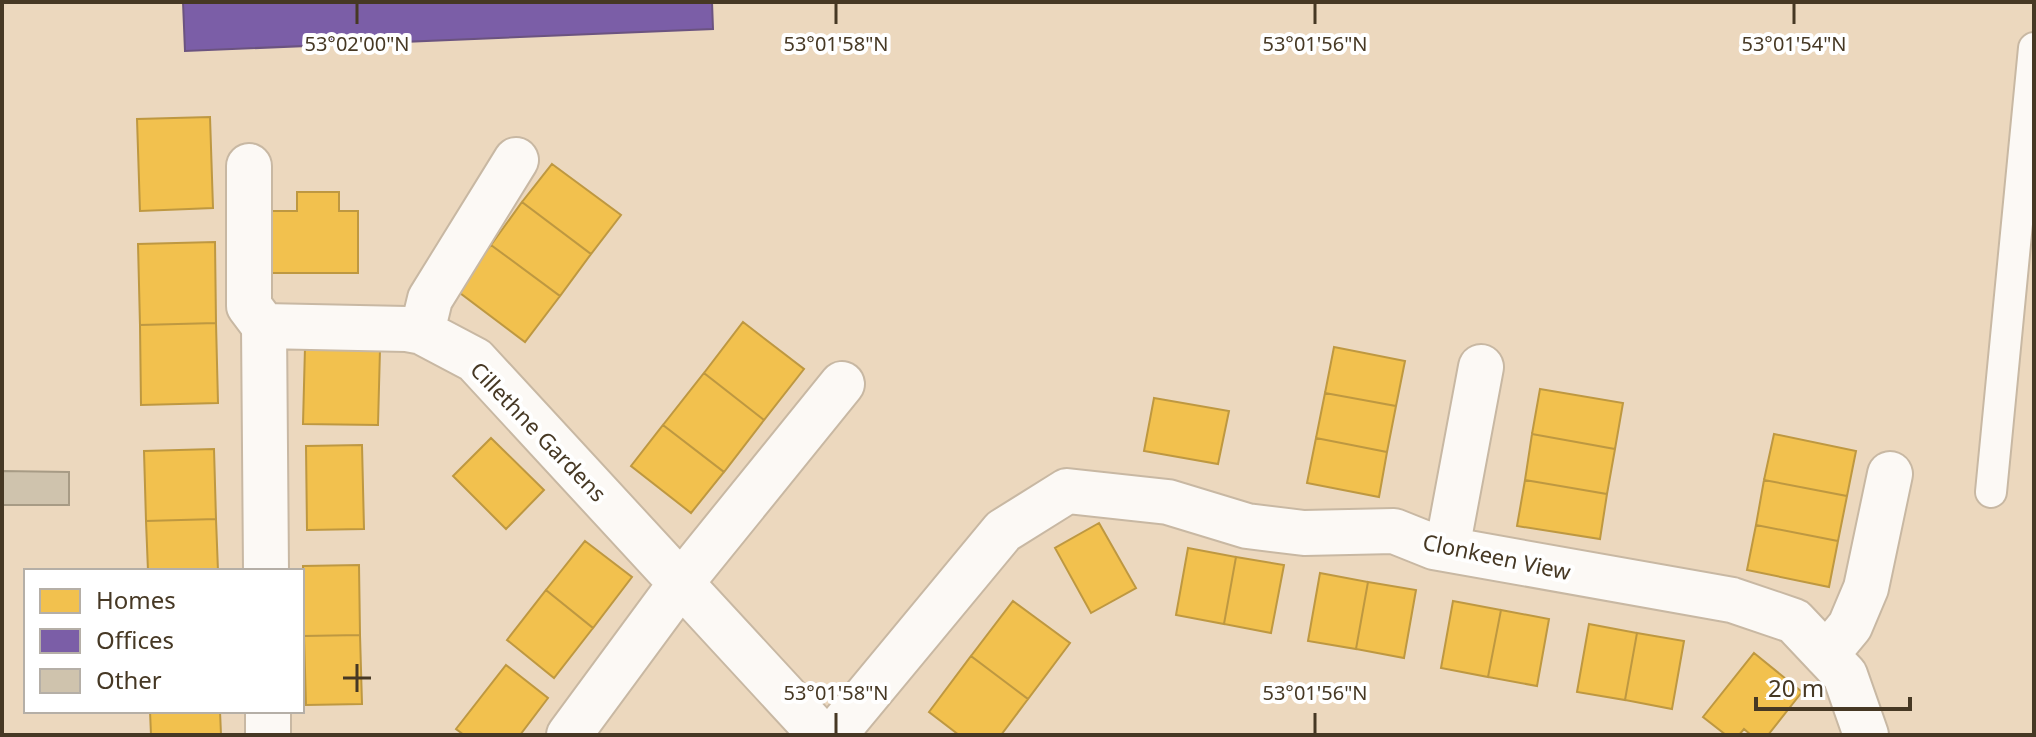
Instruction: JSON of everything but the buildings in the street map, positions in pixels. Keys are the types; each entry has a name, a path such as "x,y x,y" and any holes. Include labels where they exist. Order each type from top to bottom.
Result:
{"street":[{"path":"422,332 430,299 516,160"},
{"path":"249,166 249,306 264,326 266,569"},
{"name":"Cillethne Gardens","path":"264,326 406,329 422,332 475,360 821,735"},
{"path":"1447,549 1481,367"},
{"path":"569,735 681,583 842,384"},
{"path":"1826,655 1850,626 1866,588 1890,474"},
{"name":"Clonkeen View","path":"834,735 1003,531 1067,491 1168,502 1247,526 1304,533 1394,531 1434,547 1732,600 1794,621 1845,675 1866,735"},
{"path":"268,713 268,735"}],"lane":[{"path":"1991,492 2034,48"}]}
